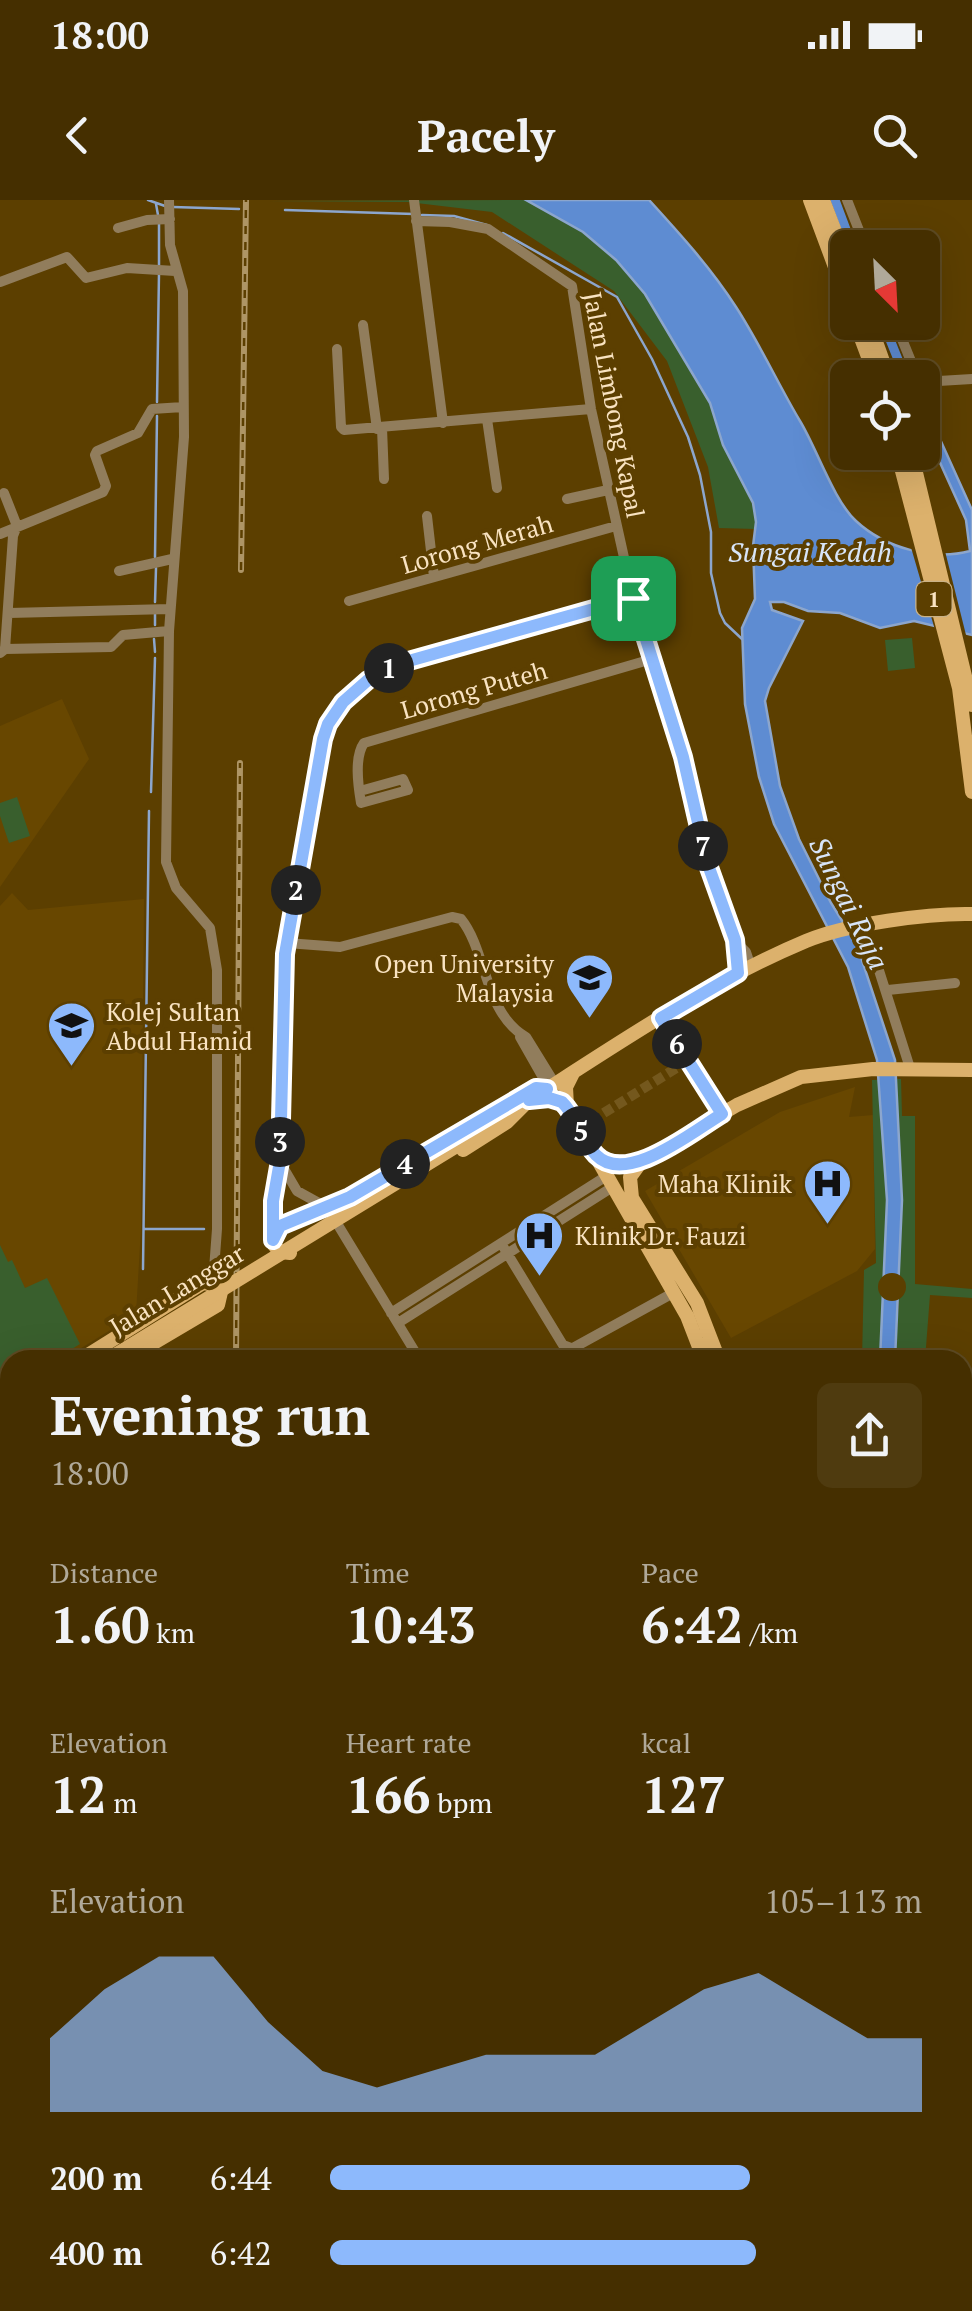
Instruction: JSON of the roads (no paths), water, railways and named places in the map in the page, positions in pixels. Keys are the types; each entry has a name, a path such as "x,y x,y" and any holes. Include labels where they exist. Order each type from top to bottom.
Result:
{"main road":[{"path":"810,200 830,254"},
{"path":"823,200 835,230"},
{"name":"1","path":"903,470 922,523 972,705"},
{"name":"1","path":"914,470 922,523"},
{"name":"1","path":"964,680 972,792"},
{"name":"Jalan Langgar","path":"123,1350 745,970 829,934 968,912"},
{"path":"592,1152 612,1165 630,1166 722,1114 801,1077 873,1068 970,1068"},
{"path":"567,1106 566,1087 575,1071"},
{"path":"550,1087 536,1088 331,1207 280,1226 273,1240 278,1250 286,1254 338,1225 494,1131 528,1102 549,1098 567,1106 585,1125 592,1152 687,1316 700,1350"},
{"path":"641,1161 630,1177 632,1198 692,1294 715,1350"},
{"path":"96,1350 203,1283 213,1283 222,1292 218,1305 146,1350"}],"street":[{"path":"847,200 859,230"},
{"path":"415,211 442,423"},
{"name":"Jalan Limbong Kapal","path":"415,211 488,229 568,282 573,290 591,410 633,598 692,789 707,862 745,970"},
{"path":"118,228 166,212 170,245 165,270"},
{"path":"0,282 64,257 70,258 86,278 127,268 165,270 183,291 183,449 169,630 166,862 176,888 210,928 217,970 218,1229 213,1283"},
{"path":"362,325 380,428 384,479"},
{"path":"337,349 344,430 591,410"},
{"path":"940,379 972,379"},
{"path":"0,534 102,492 106,486 97,451 138,433 152,409 183,407"},
{"path":"487,419 497,488"},
{"path":"566,499 608,490"},
{"path":"4,493 17,526 3,651 112,647 123,636 169,630"},
{"path":"427,516 434,577"},
{"name":"Lorong Merah","path":"349,601 616,526"},
{"path":"118,572 172,559"},
{"path":"273,1240 273,1201 280,1161 287,943 318,765 333,715 368,680 398,664 633,598"},
{"path":"8,612 170,610"},
{"name":"Lorong Puteh","path":"360,796 359,752 364,742 652,659"},
{"path":"287,943 340,947 452,917 461,919 488,986 550,1087"},
{"path":"869,939 888,990 904,1068"},
{"path":"888,990 956,983"},
{"path":"661,1018 683,1064 722,1114"},
{"path":"280,1161 296,1191 316,1204 331,1207"},
{"path":"394,1318 608,1182"},
{"path":"338,1225 414,1350"},
{"path":"504,1248 567,1348 576,1350"},
{"path":"567,1348 580,1347 673,1293"},
{"path":"593,1340 598,1350"}],"water":[{"name":"Sungai Kedah","path":"526,200 649,200 706,265 736,307 840,501 868,530 910,550 941,554 970,551 966,520 940,463 940,439 972,510 972,635 914,621 880,628 840,613 770,602 772,610 803,621 765,701 780,786 799,839 857,945 895,1060 902,1200 895,1350 880,1350 887,1200 877,1060 848,967 774,824 759,777 745,704 742,628 755,599 753,503 723,445 710,403 645,294 616,260 583,232"}],"waterway":[{"path":"148,200 165,206"},
{"path":"835,200 846,230"},
{"path":"156,204 158,215"},
{"path":"173,207 239,209"},
{"path":"285,210 414,214"},
{"path":"422,215 454,216 487,225"},
{"path":"159,223 159,265"},
{"path":"503,233 617,297 652,359 688,437 711,532 711,573 720,613 742,639"},
{"path":"157,402 159,273"},
{"path":"890,340 898,360"},
{"path":"155,557 157,416"},
{"path":"155,602 156,568"},
{"path":"155,611 155,625"},
{"path":"154,639 155,652"},
{"path":"151,792 155,658"},
{"path":"143,1269 149,811"},
{"path":"145,1229 204,1229"}],"tunnel":[{"path":"591,1121 678,1067"}],"railway":[{"path":"241,570 246,200"},
{"path":"236,1350 240,763"}],"place":[{"name":"Open University Malaysia","path":"589,1020"},
{"name":"Kolej Sultan Abdul Hamid","path":"71,1068"},
{"name":"Maha Klinik","path":"827,1226"},
{"name":"Klinik Dr. Fauzi","path":"540,1278"}],"water label":[{"name":"Sungai Raja","path":"849,903"}]}
